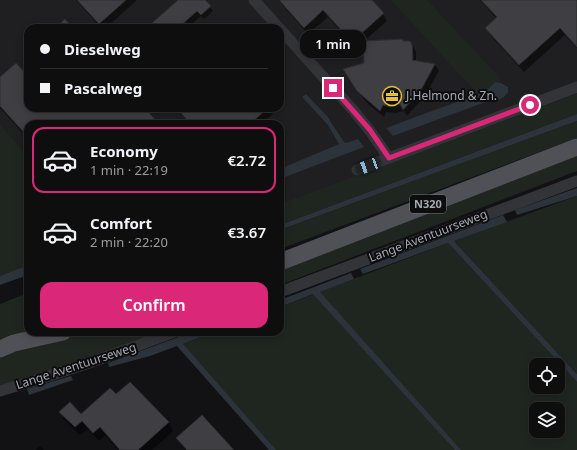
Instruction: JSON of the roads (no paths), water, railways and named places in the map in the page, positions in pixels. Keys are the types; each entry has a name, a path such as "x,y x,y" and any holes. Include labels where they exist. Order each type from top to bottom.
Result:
{"main road":[{"name":"N320","path":"284,260 577,147"},
{"path":"5,345 45,336"}],"street":[{"path":"254,0 276,24"},
{"path":"284,32 370,130 389,158"},
{"path":"357,170 577,87"},
{"name":"Lange Aventuurseweg","path":"284,291 577,181"},
{"name":"Lange Aventuurseweg","path":"0,391 50,377 163,336"}],"place":[{"name":"J.Helmond & Zn.","path":"392,96"}]}
